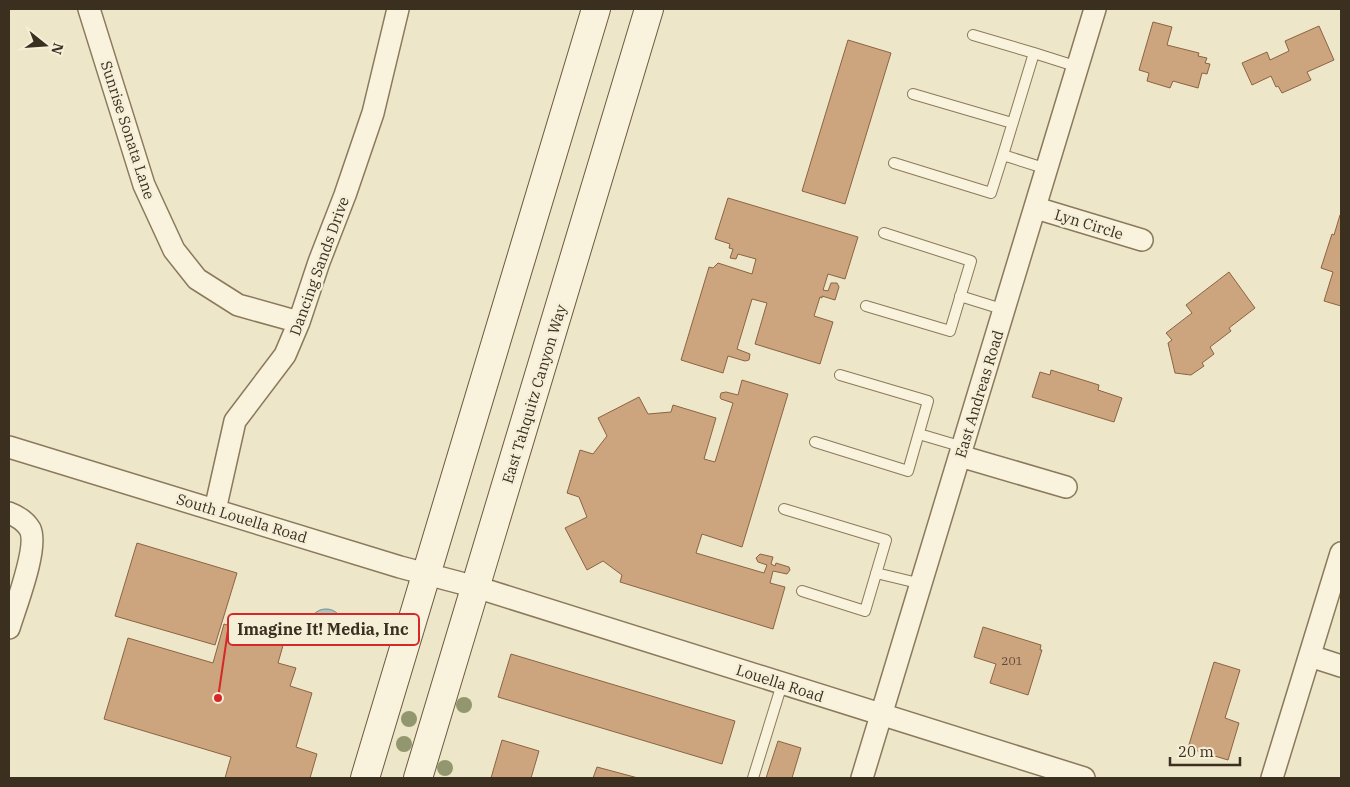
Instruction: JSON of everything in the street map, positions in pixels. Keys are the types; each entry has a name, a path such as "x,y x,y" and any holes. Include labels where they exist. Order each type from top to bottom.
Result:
{"main road":[{"path":"365,778 425,573 596,9"},
{"name":"East Tahquitz Canyon Way","path":"418,778 650,9"}],"street":[{"name":"Sunrise Sonata Lane","path":"89,9 144,185 174,250 197,279 238,305 299,322"},
{"name":"Dancing Sands Drive","path":"215,510 235,421 285,355 299,322 373,113 398,9"},
{"name":"East Andreas Road","path":"862,778 1095,9"},
{"name":"Lyn Circle","path":"1036,208 1142,240"},
{"name":"South Louella Road","path":"9,446 215,510 476,587"},
{"path":"961,451 1066,487"},
{"path":"9,513 18,516 30,530 32,550 9,628"},
{"path":"1272,778 1341,552"},
{"name":"Louella Road","path":"476,587 1084,778"},
{"path":"1310,656 1341,666"}],"lane":[{"path":"973,35 1078,67"},
{"path":"894,163 992,193 1034,53"},
{"path":"913,94 1012,124"},
{"path":"1002,155 1047,170"},
{"path":"866,306 950,331 971,261 884,233"},
{"path":"960,296 1005,310"},
{"path":"815,442 908,472 928,401 840,375"},
{"path":"918,434 961,451"},
{"path":"784,509 886,540 865,611 802,592"},
{"path":"876,573 922,584"},
{"path":"753,778 782,684"}],"water":[{"path":"326,609 338,614 343,626 338,638 326,643 314,638 309,626 314,614"}],"building":[{"path":"1153,22 1172,27 1167,45 1199,53 1198,56 1207,58 1205,63 1210,64 1207,74 1202,73 1198,88 1173,81 1170,88 1147,81 1149,73 1139,70"},
{"path":"1319,26 1334,60 1307,72 1311,80 1282,93 1278,86 1276,87 1271,76 1252,85 1242,63 1267,52 1270,60 1289,51 1285,41"},
{"path":"848,40 891,53 845,204 802,191"},
{"path":"728,198 858,237 845,279 828,274 823,290 828,291 831,283 837,283 839,287 835,300 820,297 814,316 833,322 820,364 755,344 767,303 752,299 737,349 750,354 749,360 745,361 728,356 723,373 681,360 709,267 713,268 718,263 752,274 756,259 738,254 736,259 730,258 733,249 729,248 730,244 715,239"},
{"path":"1340,215 1341,306 1324,301 1333,272 1321,268"},
{"path":"1229,272 1255,308 1229,328 1231,331 1210,347 1214,354 1202,363 1204,366 1191,375 1175,373 1168,343 1172,340 1166,333 1192,313 1186,305"},
{"path":"1051,370 1099,385 1098,390 1122,398 1114,422 1032,397 1040,372 1050,375"},
{"path":"742,380 788,394 742,547 702,534 696,553 764,573 767,565 758,562 756,558 760,554 773,557 771,564 775,566 776,563 789,567 790,570 787,574 773,571 770,583 785,587 773,629 620,582 622,575 603,561 587,570 565,528 587,517 579,497 567,493 580,450 593,454 607,436 598,418 639,397 648,414 671,412 673,405 716,418 704,459 715,462 733,403 721,399 721,393 726,392 738,395"},
{"path":"137,543 237,573 215,645 115,616"},
{"path":"224,624 284,642 278,663 296,668 290,686 312,693 296,747 317,754 310,778 225,778 231,757 104,719 128,638 213,663"},
{"path":"983,627 1041,645 1040,650 1042,650 1028,695 990,683 996,664 974,657"},
{"path":"511,654 735,721 722,764 498,697"},
{"path":"1214,662 1240,670 1225,718 1239,723 1228,760 1188,748"},
{"path":"502,740 539,751 531,778 491,778"},
{"path":"778,741 801,748 792,778 766,778"},
{"path":"597,767 638,778 593,778"}],"place":[{"name":"Imagine It! Media, Inc","path":"218,698"}]}
